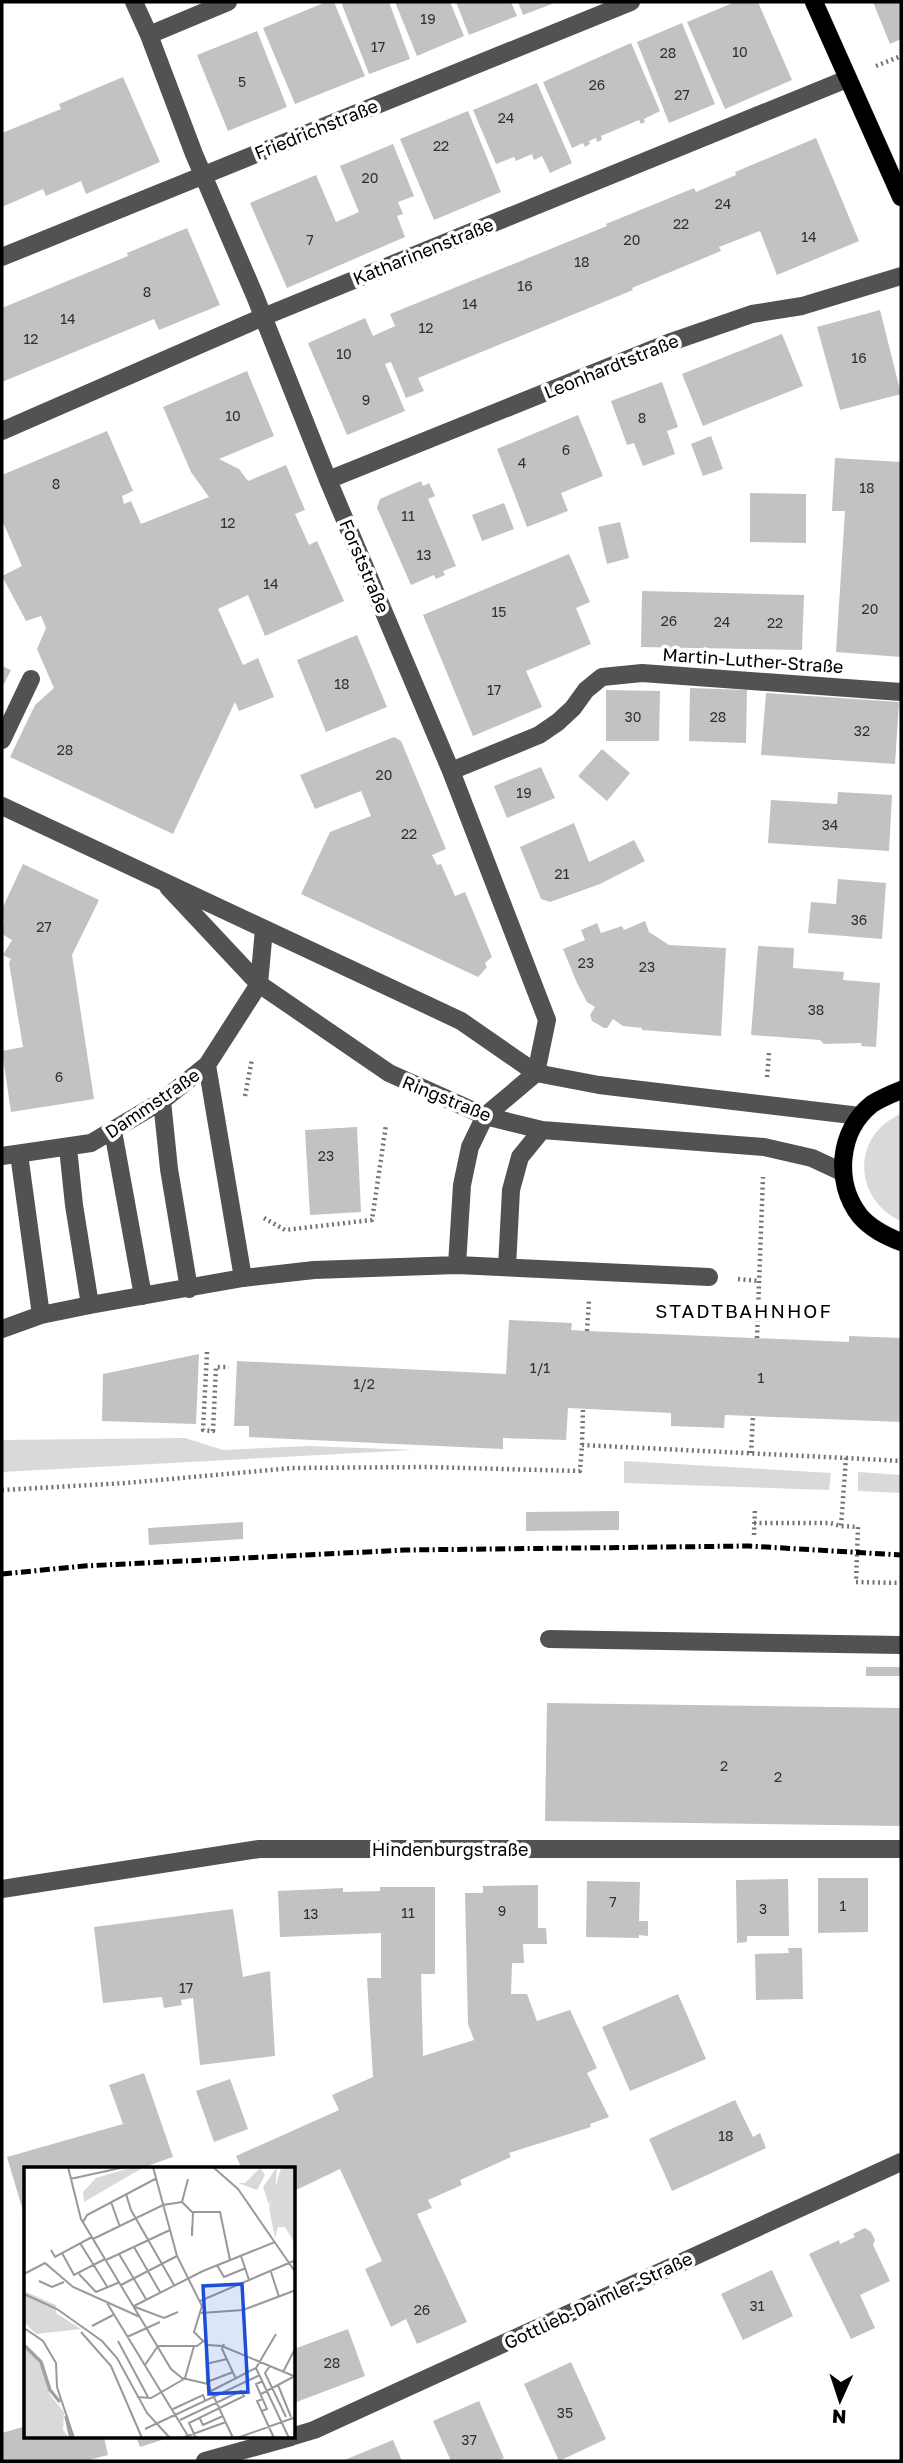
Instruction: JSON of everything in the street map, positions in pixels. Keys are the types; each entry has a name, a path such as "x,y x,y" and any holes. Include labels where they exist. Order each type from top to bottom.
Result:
{"main road":[{"path":"814,2 901,197"},
{"path":"901,1089 872,1104 860,1116 849,1133 842,1172 848,1195 861,1217 880,1233 901,1242"}],"street":[{"name":"Forststraße","path":"134,2 328,480 451,771 547,1020 536,1073"},
{"path":"149,35 228,2"},
{"name":"Friedrichstraße","path":"2,257 631,2"},
{"name":"Katharinenstraße","path":"2,431 263,317 847,79"},
{"name":"Leonhardtstraße","path":"328,480 668,343 751,314 802,306 901,276"},
{"name":"Martin-Luther-Straße","path":"451,771 539,735 566,715 586,690 602,677 642,673 901,692"},
{"path":"2,740 31,679"},
{"name":"Ringstraße","path":"2,806 461,1021 536,1073 599,1085 860,1116"},
{"name":"Ringstraße","path":"161,879 259,985 389,1073 485,1116 542,1130 764,1147 812,1158 842,1172"},
{"path":"259,985 264,929"},
{"name":"Dammstraße","path":"10,1155 91,1143 162,1101 207,1065 259,985"},
{"path":"207,1065 243,1278"},
{"path":"457,1265 462,1185 470,1147 485,1116 536,1073"},
{"path":"162,1101 169,1169 189,1289"},
{"path":"507,1267 511,1190 520,1157 542,1130"},
{"path":"113,1131 143,1296"},
{"path":"68,1148 90,1305"},
{"path":"10,1155 41,1315"},
{"path":"2,1329 41,1315 90,1305 243,1278 314,1270 457,1265 709,1276"},
{"path":"550,1639 901,1646"},
{"name":"Hindenburgstraße","path":"2,1889 260,1849 901,1849"},
{"name":"Gottlieb-Daimler-Straße","path":"296,2435 314,2430 901,2162"},
{"name":"Gottlieb-Daimler-Straße","path":"205,2461 286,2438"}],"path":[{"path":"247,1109 245,1096 252,1059"},
{"path":"261,1206 262,1217 285,1230 372,1220 386,1125"},
{"path":"757,1338 763,1186"},
{"path":"206,1352 203,1430 213,1431 216,1367 229,1367"},
{"path":"2,1490 126,1483 292,1468 427,1467 580,1471 583,1409"},
{"path":"751,1453 753,1416"},
{"path":"582,1445 901,1461"},
{"path":"841,1526 846,1458"},
{"path":"754,1535 755,1509"},
{"path":"754,1523 830,1523 858,1527 856,1582 901,1583"}],"shaded area":[{"path":"901,1114 901,1221 885,1211 874,1198 864,1168 866,1152 873,1137 885,1124"},
{"path":"2,1438 185,1438 223,1450 309,1446 413,1450 2,1472"},
{"path":"624,1461 831,1473 829,1490 624,1483"},
{"path":"858,1472 901,1475 901,1493 858,1491"}],"building":[{"path":"326,2 334,2 365,76 295,104 263,28"},
{"path":"341,2 389,2 410,59 369,74"},
{"path":"395,2 450,2 464,36 417,56"},
{"path":"456,2 511,2 517,16 469,35"},
{"path":"518,2 557,2 523,15"},
{"path":"735,2 758,2 792,80 725,109 687,22"},
{"path":"873,2 901,2 901,39 890,44"},
{"path":"682,23 715,104 669,123 637,42"},
{"path":"257,31 287,107 228,131 197,55"},
{"path":"631,43 660,111 644,119 645,122 641,124 639,120 601,136 602,140 597,142 596,138 589,141 590,144 585,147 583,143 572,148 543,82"},
{"path":"123,77 160,162 86,194 81,181 46,196 43,189 2,207 2,133 61,109 59,104"},
{"path":"537,83 572,163 550,173 542,156 534,160 532,154 516,161 514,157 496,164 473,110"},
{"path":"468,111 501,192 434,220 400,139"},
{"path":"816,138 859,241 777,275 760,231 719,247 721,251 632,288 633,290 418,378 424,391 406,398 391,362 385,364 405,411 347,435 308,343 365,318 373,336 395,326 390,314 694,188 696,192 736,175 735,172"},
{"path":"393,144 414,196 398,202 403,214 397,216 405,237 287,288 250,203 316,175 336,222 359,212 340,166"},
{"path":"187,228 220,305 159,330 154,319 2,382 2,308 128,256 127,253"},
{"path":"880,310 901,394 840,410 817,327"},
{"path":"782,334 803,386 703,426 682,374"},
{"path":"247,371 274,436 219,459 239,469 248,481 286,465 305,510 295,514 309,545 317,541 344,601 265,636 248,595 218,609 243,665 258,658 274,697 239,711 235,702 173,834 10,757 35,705 54,688 37,649 46,628 41,616 26,621 2,576 22,566 2,520 2,475 107,431 133,491 122,496 124,504 131,501 141,524 209,497 191,472 163,407"},
{"path":"662,382 678,427 667,431 675,454 643,466 634,443 627,445 611,401"},
{"path":"578,415 603,476 561,493 568,511 527,527 497,449"},
{"path":"711,436 723,469 703,476 691,444"},
{"path":"835,458 901,462 901,657 836,652 845,511 832,511"},
{"path":"421,481 423,486 429,483 435,496 428,499 456,566 443,571 445,575 436,579 434,575 411,585 377,508 380,499"},
{"path":"750,493 806,494 806,543 750,542"},
{"path":"504,503 514,529 482,541 472,515"},
{"path":"620,522 629,558 607,564 598,527"},
{"path":"569,554 590,602 576,608 591,644 526,671 542,707 473,736 423,615"},
{"path":"642,591 804,595 802,650 641,647"},
{"path":"357,635 387,707 326,732 297,660"},
{"path":"2,666 11,670 2,688"},
{"path":"690,688 747,690 746,743 689,741"},
{"path":"606,690 660,691 659,741 606,741"},
{"path":"766,693 899,702 895,764 761,755"},
{"path":"394,737 401,741 446,849 432,855 437,865 441,864 455,896 465,892 492,957 485,963 487,967 478,977 301,894 330,832 371,816 361,791 315,809 300,775"},
{"path":"602,749 630,773 607,801 578,776"},
{"path":"541,767 555,798 507,818 494,786"},
{"path":"838,792 892,795 889,851 768,843 771,800 837,804"},
{"path":"574,823 589,862 634,840 645,861 600,884 550,902 541,899 520,847"},
{"path":"23,864 99,900 72,955 94,1099 11,1112 2,1051 23,1047 9,963 11,959 3,955 12,940 2,934 2,909"},
{"path":"838,879 886,883 882,939 808,933 811,902 836,904"},
{"path":"645,921 649,932 669,945 726,948 721,1036 642,1030 623,1026 613,1019 607,1028 604,1028 592,1021 590,1015 595,1007 587,1002 563,949 585,940 581,930 597,923 601,933 622,926 624,930"},
{"path":"758,946 794,948 793,968 844,972 843,980 880,983 876,1047 861,1046 862,1043 824,1044 820,1040 751,1035"},
{"path":"357,1127 361,1212 310,1215 305,1130"},
{"path":"509,1320 572,1323 571,1330 587,1331 849,1342 849,1336 901,1338 901,1422 725,1415 724,1428 671,1426 671,1413 568,1408 566,1440 503,1438 503,1449 249,1437 249,1426 234,1426 237,1361 506,1374"},
{"path":"199,1354 196,1424 102,1421 103,1374"},
{"path":"619,1511 619,1530 526,1531 526,1512"},
{"path":"243,1522 243,1539 149,1545 148,1528"},
{"path":"866,1667 901,1667 901,1676 866,1676"},
{"path":"547,1703 901,1708 901,1826 545,1821"},
{"path":"818,1878 868,1878 868,1932 818,1933"},
{"path":"788,1879 789,1936 747,1936 747,1942 737,1943 736,1880"},
{"path":"587,1881 640,1882 639,1921 648,1921 648,1936 586,1937"},
{"path":"538,1885 538,1928 546,1928 547,1944 523,1944 524,1963 512,1963 511,1994 527,1994 537,2021 570,2010 597,2068 587,2073 609,2117 590,2124 591,2127 509,2153 511,2157 460,2180 462,2185 428,2200 432,2208 417,2214 467,2322 417,2344 406,2319 391,2327 365,2269 382,2261 340,2169 296,2190 296,2167 241,2167 236,2156 339,2110 332,2095 373,2077 367,1978 381,1978 381,1933 280,1937 278,1891 343,1888 343,1892 380,1891 380,1887 435,1887 435,1974 421,1974 423,2056 474,2040 468,2024 465,1893 483,1893 483,1886"},
{"path":"233,1909 243,1977 270,1971 275,2056 200,2065 193,1998 181,2000 182,2005 164,2008 162,1997 103,2003 94,1927"},
{"path":"788,1948 802,1948 803,1999 756,2000 755,1954 789,1953"},
{"path":"678,1994 706,2059 630,2091 602,2027"},
{"path":"144,2073 173,2157 144,2167 24,2167 23,2211 7,2157 123,2124 109,2085"},
{"path":"230,2079 248,2129 214,2142 196,2091"},
{"path":"735,2100 753,2137 760,2133 766,2148 672,2191 649,2139"},
{"path":"865,2228 875,2240 873,2245 890,2281 860,2295 875,2328 851,2339 809,2254 839,2240 840,2244 855,2237 853,2234"},
{"path":"772,2270 793,2316 743,2340 721,2294"},
{"path":"348,2329 365,2376 296,2402 296,2348"},
{"path":"571,2362 606,2439 559,2461 524,2384"},
{"path":"479,2401 504,2458 496,2461 451,2461 433,2421"},
{"path":"24,2427 24,2438 104,2438 108,2455 85,2461 2,2461 2,2433"},
{"path":"136,2438 168,2438 140,2447"},
{"path":"393,2440 402,2461 342,2461"}],"railway":[{"path":"2,1574 84,1566 405,1550 749,1546 901,1555"}],"district":[{"name":"STADTBAHNHOF","path":"744,1310"}]}
